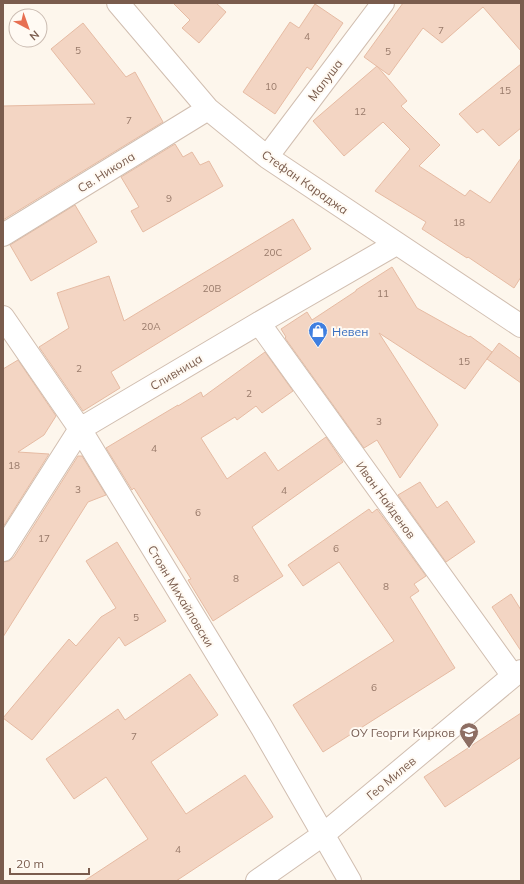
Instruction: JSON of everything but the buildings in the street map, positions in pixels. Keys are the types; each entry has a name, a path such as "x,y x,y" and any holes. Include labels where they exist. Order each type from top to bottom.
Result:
{"street":[{"name":"Стефан Караджа","path":"118,3 208,109 267,157 521,326"},
{"name":"Малуша","path":"267,157 383,3"},
{"name":"Св. Никола","path":"3,235 208,109"},
{"name":"Сливница","path":"3,550 80,429 258,323 396,244"},
{"name":"Стоян Михайловски","path":"3,317 80,429 262,728 350,881"},
{"name":"Иван Найденов","path":"258,323 517,674"},
{"name":"Гео Милев","path":"257,881 324,834 517,674"}],"place":[{"name":"Невен","path":"318,348"},
{"name":"ОУ Георги Кирков","path":"469,749"}]}
